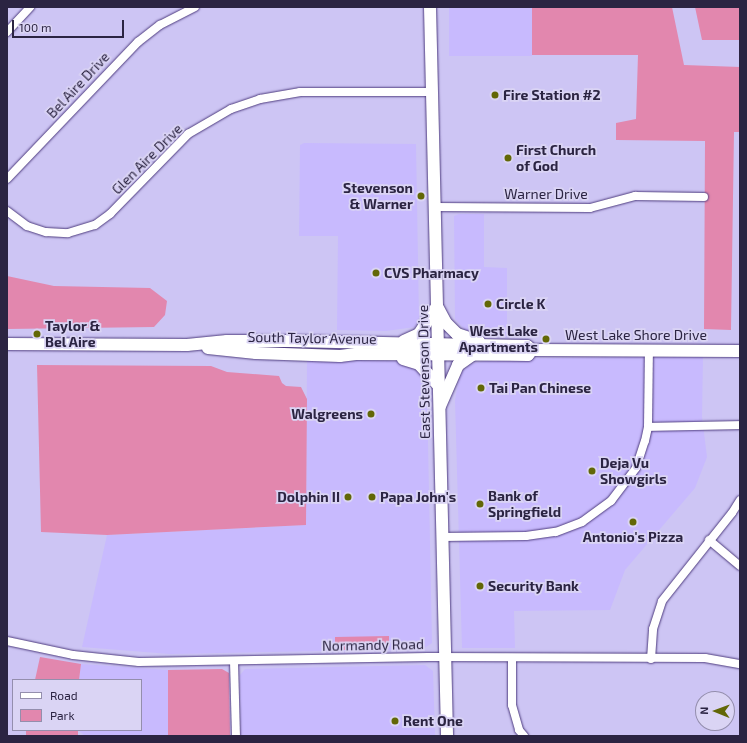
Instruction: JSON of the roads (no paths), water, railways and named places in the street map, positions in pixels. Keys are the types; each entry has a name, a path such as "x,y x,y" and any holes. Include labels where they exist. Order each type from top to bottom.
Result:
{"street":[{"path":"7,32 30,7"},
{"name":"Bel Aire Drive","path":"7,179 138,42 160,25 195,7"},
{"name":"East Stevenson Drive","path":"430,7 447,736"},
{"path":"430,23 438,7"},
{"name":"Glen Aire Drive","path":"7,211 27,226 46,232 68,233 95,225 110,214 188,134 231,109 260,99 300,92 432,92"},
{"name":"Warner Drive","path":"435,207 590,208 636,196 704,197"},
{"path":"397,342 409,340 419,334 437,306 446,323 457,334 493,346"},
{"name":"South Taylor Avenue","path":"7,344 186,345 227,341 397,342 438,350"},
{"name":"South Taylor Avenue","path":"186,345 256,353 340,356 438,350"},
{"name":"West Lake Shore Drive","path":"438,350 493,346 527,346 532,350 740,351"},
{"name":"West Lake Shore Drive","path":"438,350 474,354 528,355 532,350"},
{"path":"442,537 504,536 556,532 582,522 602,509 617,495 636,468 648,427 649,350"},
{"path":"440,406 458,365 474,354"},
{"path":"340,356 411,360 419,364 439,386"},
{"path":"648,427 740,425"},
{"path":"651,658 653,629 662,601 732,513 740,500"},
{"path":"709,540 740,566"},
{"name":"Normandy Road","path":"7,641 107,660 234,661 445,657 705,658 740,664"},
{"path":"512,658 512,705 519,730 524,736"},
{"path":"234,661 236,736"}],"place":[{"name":"Fire Station #2","path":"495,95"},
{"name":"First Church of God","path":"508,158"},
{"name":"Stevenson & Warner","path":"421,196"},
{"name":"CVS Pharmacy","path":"376,273"},
{"name":"Circle K","path":"488,304"},
{"name":"Taylor & Bel Aire","path":"37,334"},
{"name":"West Lake Apartments","path":"546,339"},
{"name":"Tai Pan Chinese","path":"481,388"},
{"name":"Walgreens","path":"371,414"},
{"name":"Deja Vu Showgirls","path":"592,471"},
{"name":"Dolphin II","path":"348,497"},
{"name":"Papa John's","path":"372,497"},
{"name":"Bank of Springfield","path":"480,504"},
{"name":"Antonio's Pizza","path":"633,522"},
{"name":"Security Bank","path":"480,586"},
{"name":"Rent One","path":"395,721"}]}
